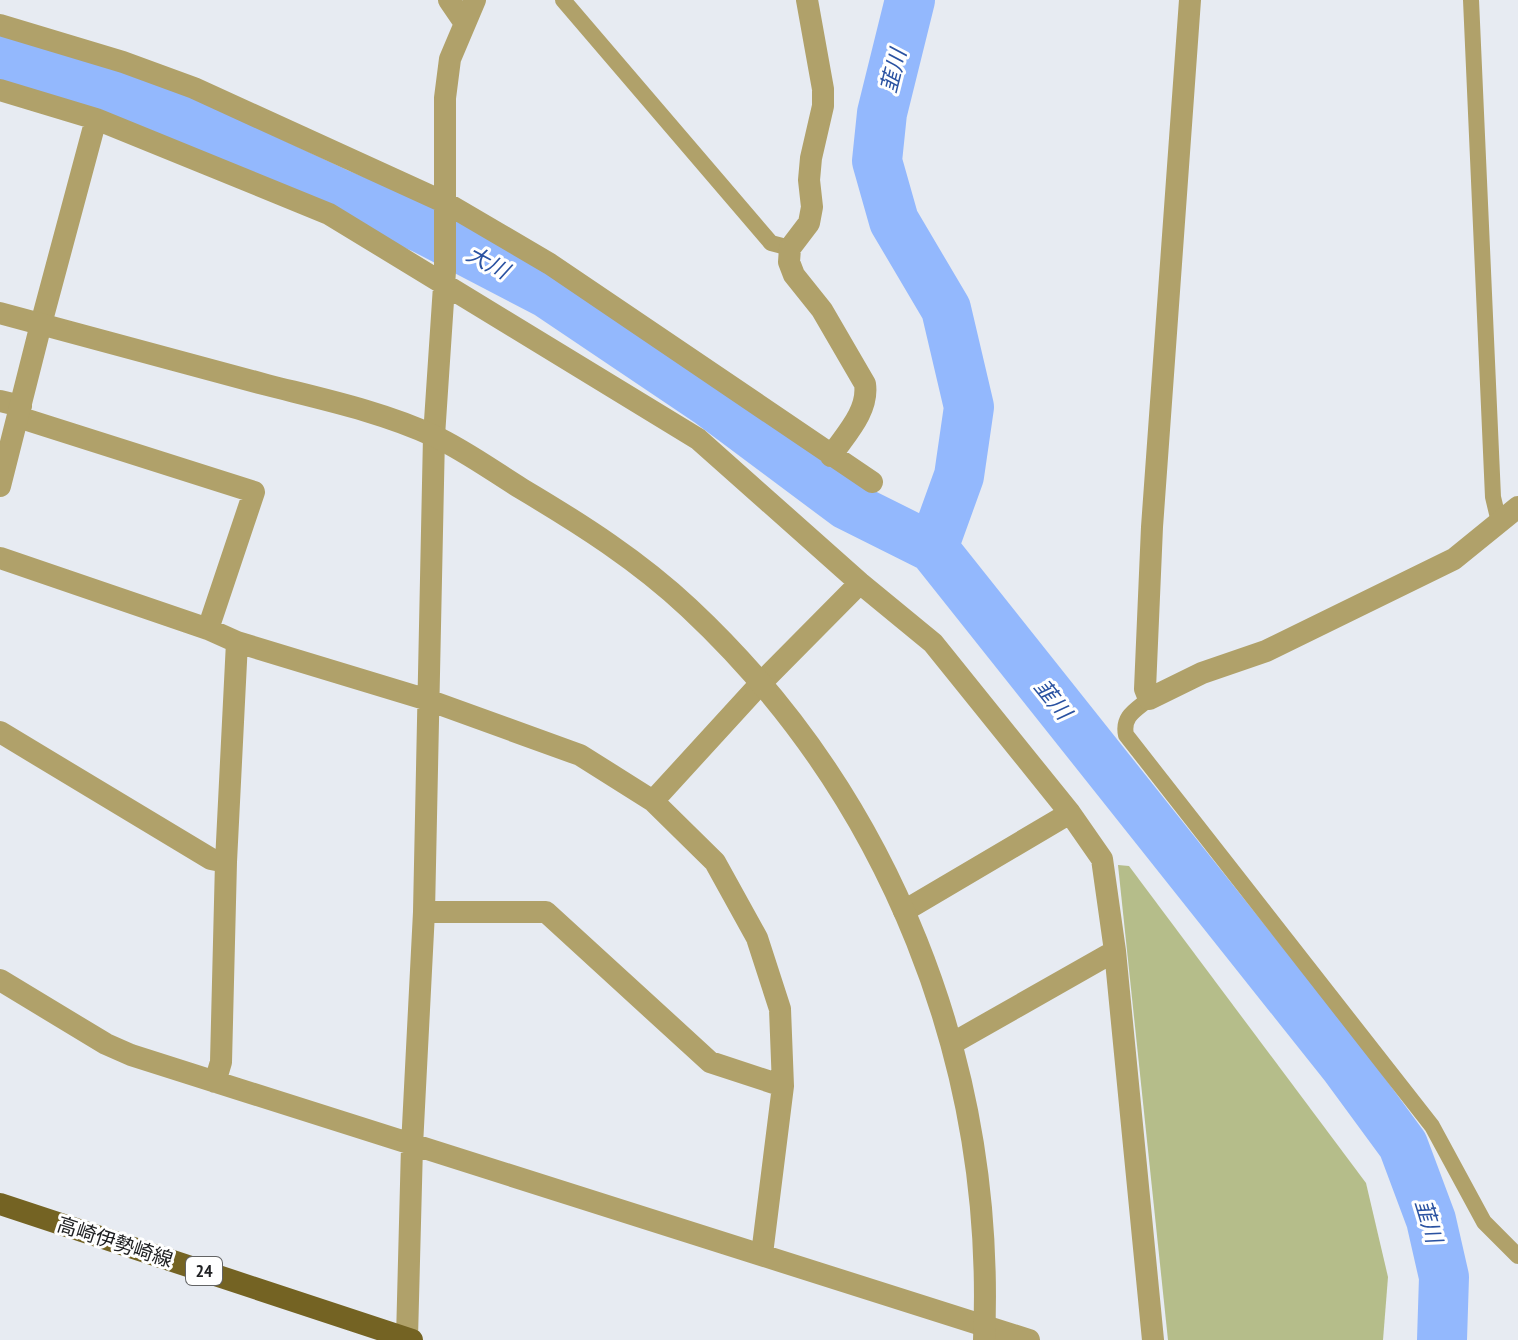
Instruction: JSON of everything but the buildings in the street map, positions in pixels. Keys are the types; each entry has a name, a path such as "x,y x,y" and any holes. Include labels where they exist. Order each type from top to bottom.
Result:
{"main road":[{"name":"高崎伊勢崎線","path":"0,1204 409,1339"}],"street":[{"path":"449,0 464,22"},
{"path":"409,1339 412,1146 424,912 434,436 446,210 445,98 450,59 475,0"},
{"path":"807,0 823,89 823,106 811,158 809,180 812,207 809,223 790,248 789,262 794,275 822,310 865,384 867,396 831,456"},
{"path":"1190,0 1152,527 1145,689 1149,699 1202,673 1266,651 1454,559 1518,507"},
{"path":"0,25 123,62 194,88 550,264 872,482"},
{"path":"0,90 96,119 329,214 444,278 698,439 860,583 933,643 1070,813 1102,859 1115,951 1153,1340"},
{"path":"0,486 13,408 41,324 96,119"},
{"path":"0,313 358,409 434,436 601,536 688,607 761,683 835,779 904,911 953,1043 974,1137 985,1255 985,1333"},
{"path":"13,408 254,492 208,629"},
{"path":"0,558 208,629 237,642 428,700 580,755 653,801 715,862 757,938 780,1009 783,1086 762,1254"},
{"path":"653,801 761,683 860,583"},
{"path":"215,1082 221,1062 226,862 237,642"},
{"path":"0,732 211,859 226,862"},
{"path":"904,911 1070,813"},
{"path":"424,912 546,912 710,1062 783,1086"},
{"path":"953,1043 1115,951"},
{"path":"0,980 106,1044 412,1146 762,1254 985,1333 1029,1340"}],"lane":[{"path":"563,0 771,243 790,248"},
{"path":"1471,0 1493,497 1499,522"},
{"path":"1149,699 1127,717 1124,727 1126,735 1432,1126 1484,1222 1518,1256"}],"green space":[{"path":"1118,865 1129,866 1366,1183 1388,1277 1383,1340 1168,1340"}],"waterway":[{"name":"韮川","path":"910,0 882,113 877,161 894,221 946,309 969,407 959,476 933,548"},
{"name":"大川","path":"0,58 130,96 335,192 424,229 547,293 709,402 847,505 933,548 1345,1066 1403,1145 1431,1220 1444,1277 1442,1340"}]}
